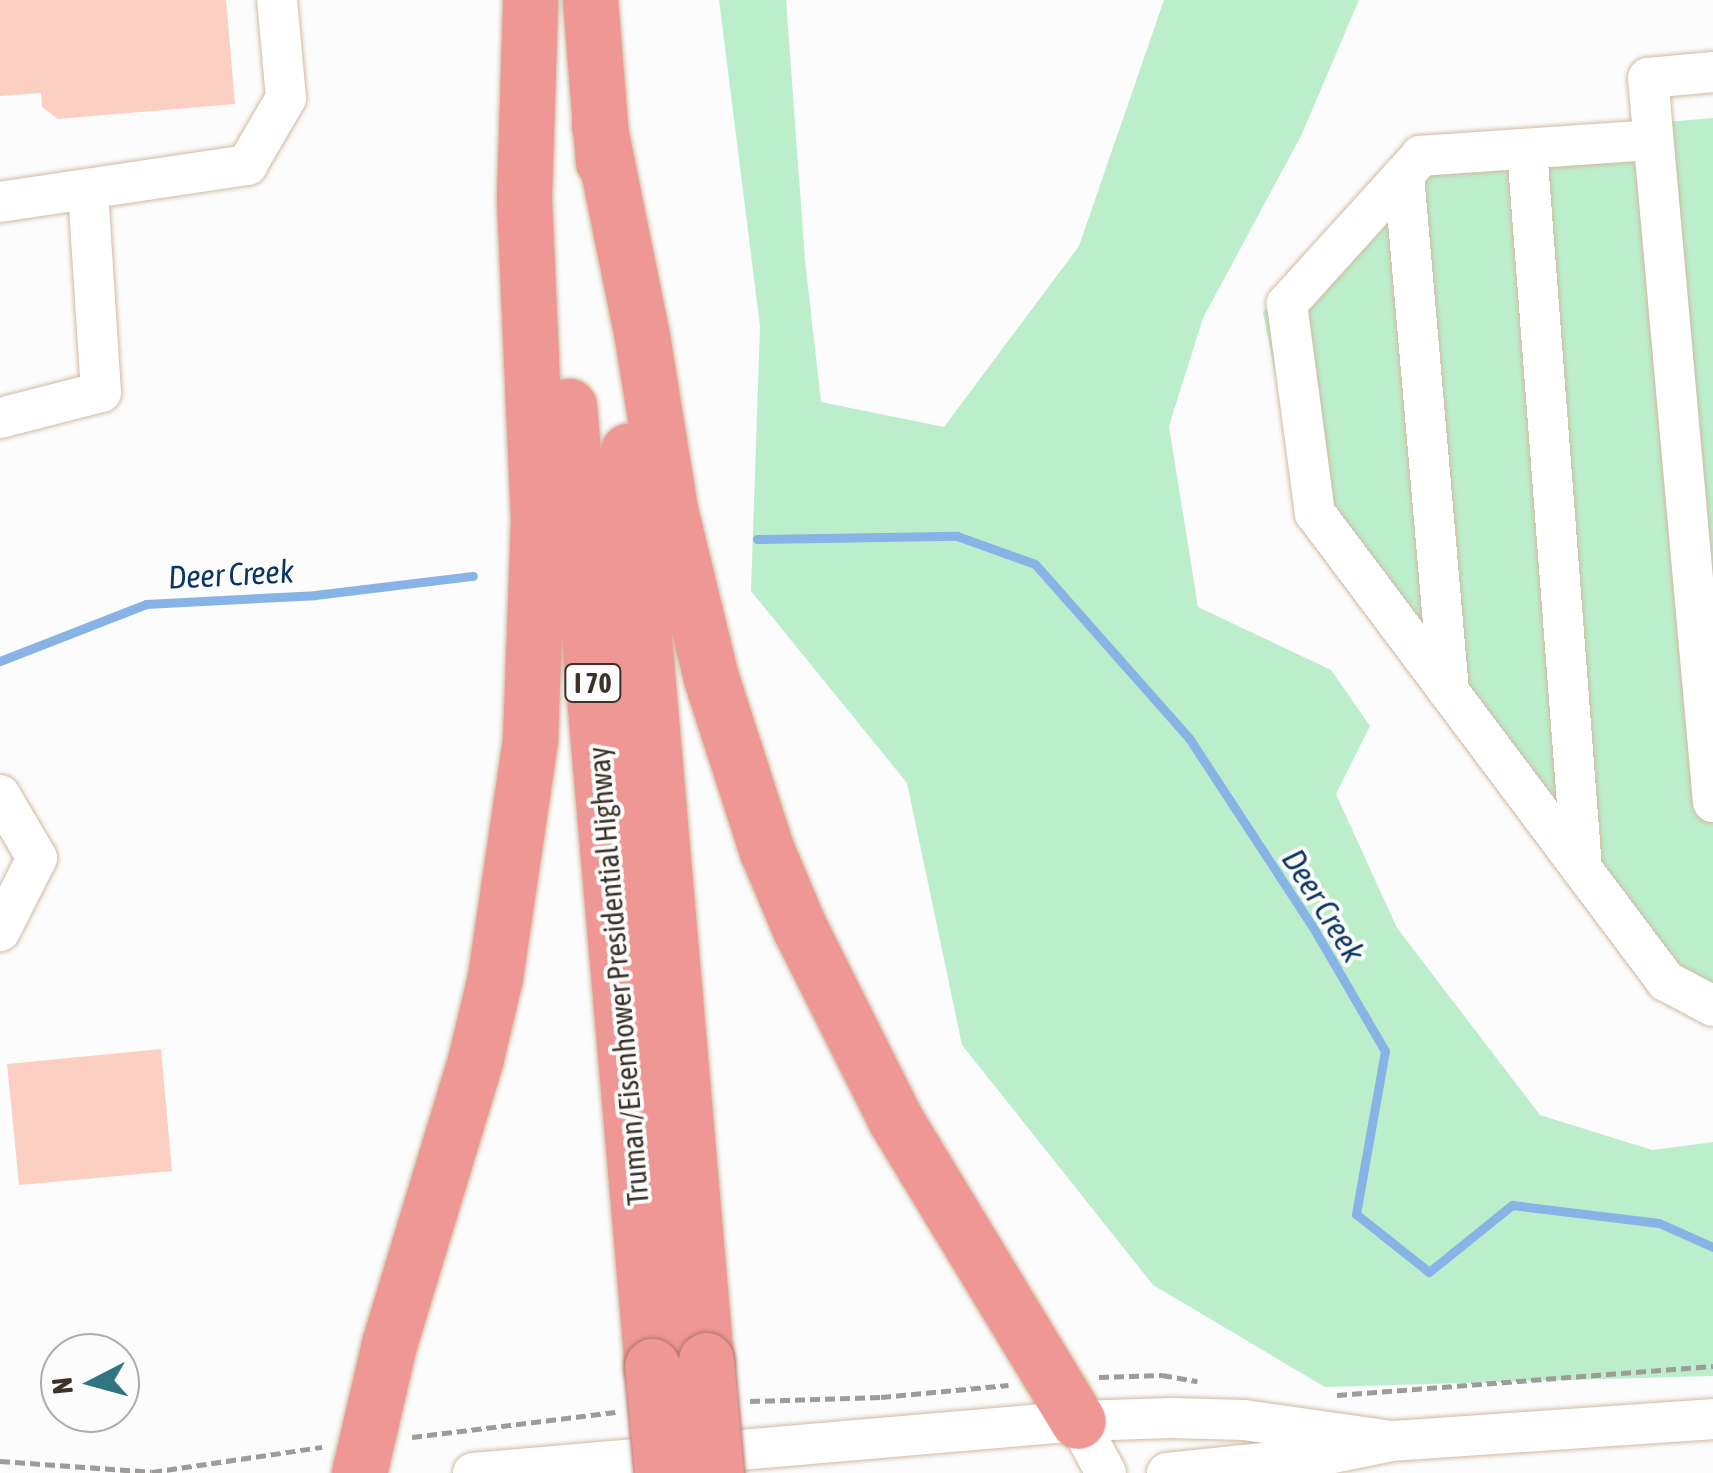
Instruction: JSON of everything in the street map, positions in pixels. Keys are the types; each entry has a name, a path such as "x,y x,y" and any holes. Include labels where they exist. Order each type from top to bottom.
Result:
{"highway":[{"name":"Truman/Eisenhower Presidential Highway","path":"532,0 662,1473"},
{"path":"359,1473 389,1344 476,1058 495,977 530,738 538,520 524,196 532,0"},
{"name":"Truman/Eisenhower Presidential Highway","path":"590,0 716,1473"},
{"path":"599,125 642,337 670,510 711,678 767,851 800,930 895,1119 1078,1421"}],"street":[{"path":"0,202 248,166 286,98 276,0"},
{"path":"1713,72 1648,78 1713,802"},
{"path":"1654,140 1420,156 1287,304 1315,513 1666,981 1713,1006"},
{"path":"1527,149 1582,868"},
{"path":"1404,175 1449,692"},
{"path":"0,418 102,392 88,189"},
{"path":"0,931 37,858 2,798"},
{"path":"1167,1473 1309,1458 1392,1441 1713,1419"},
{"path":"473,1473 1078,1421 1244,1420 1392,1441"},
{"path":"1078,1421 1106,1473"}],"green space":[{"path":"719,0 786,0 805,260 821,402 944,427 1079,246 1164,0 1359,0 1301,136 1203,318 1169,426 1198,607 1331,670 1370,726 1336,794 1397,928 1540,1115 1652,1150 1713,1142 1713,1376 1325,1387 1153,1285 962,1045 907,783 751,591 760,326"},
{"path":"1713,118 1713,1019 1303,513 1263,312 1408,144"}],"building":[{"path":"0,0 226,0 235,104 58,119 42,107 41,93 0,96"},
{"path":"161,1049 172,1171 19,1185 7,1064"}],"waterway":[{"name":"Deer Creek","path":"757,539 957,536 1035,564 1189,738 1314,929 1385,1051 1356,1214 1429,1272 1512,1205 1659,1223 1713,1247"},
{"name":"Deer Creek","path":"0,661 146,604 315,595 473,576"}]}
